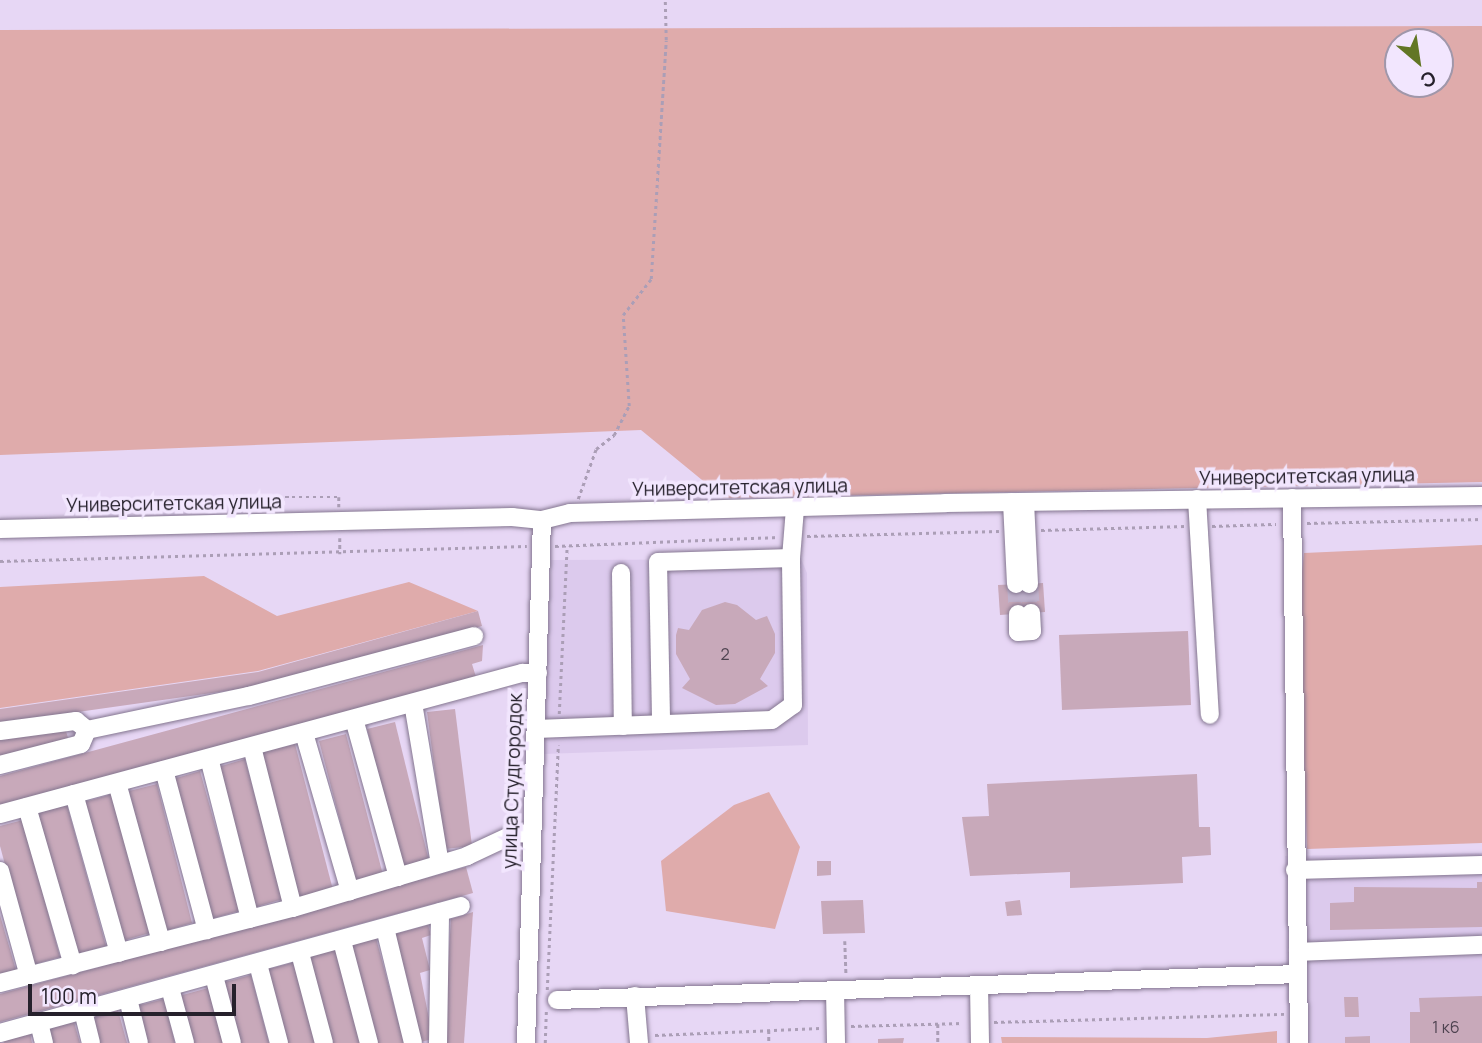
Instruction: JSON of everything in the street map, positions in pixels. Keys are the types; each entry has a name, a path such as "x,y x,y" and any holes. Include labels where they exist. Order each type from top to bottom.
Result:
{"street":[{"name":"Университетская улица","path":"0,529 499,517 542,520 570,513 1019,502 1482,496"},
{"path":"1292,498 1299,1043"},
{"path":"1197,499 1210,715"},
{"path":"1019,502 1023,584"},
{"path":"536,729 772,720 793,705 791,558 795,536 795,508"},
{"name":"улица Студгородок","path":"526,1043 542,520"},
{"path":"661,724 658,562 791,558"},
{"path":"621,573 623,726"},
{"path":"87,730 249,695 474,636"},
{"path":"0,814 522,673 538,673"},
{"path":"413,704 440,864"},
{"path":"354,719 398,877"},
{"path":"0,732 76,721 87,730"},
{"path":"0,765 81,744 87,730"},
{"path":"304,733 350,891"},
{"path":"252,747 293,908"},
{"path":"209,758 250,919"},
{"path":"164,770 207,930"},
{"path":"117,783 161,942"},
{"path":"74,794 119,953"},
{"path":"27,807 73,965"},
{"path":"0,984 293,908 440,864 516,833 532,834"},
{"path":"1295,870 1482,865"},
{"path":"0,871 29,976"},
{"path":"0,1033 300,953 461,906"},
{"path":"438,1043 440,912"},
{"path":"385,928 413,1043"},
{"path":"342,941 369,1043"},
{"path":"1298,952 1482,944"},
{"path":"300,953 324,1043"},
{"path":"258,964 279,1043"},
{"path":"557,1000 1298,974"},
{"path":"214,976 232,1043"},
{"path":"979,985 980,1043"},
{"path":"170,988 185,1043"},
{"path":"835,990 836,1043"},
{"path":"635,996 639,1043"},
{"path":"128,999 139,1043"},
{"path":"83,1012 91,1043"},
{"path":"39,1023 44,1043"}],"path":[{"path":"570,513 584,488 596,449 614,435 629,406 623,316 651,279 666,40 665,0"},
{"path":"1032,530 1482,519"},
{"path":"0,561 1004,531"},
{"path":"559,725 567,546"},
{"path":"545,1043 558,739"},
{"path":"938,1024 938,1043"},
{"path":"769,1030 769,1043"}],"shaded area":[{"path":"1482,26 1482,482 724,498 641,430 0,455 0,30"},
{"path":"1482,545 1482,843 1307,849 1299,600 1304,553"},
{"path":"801,559 807,573 808,745 543,754 551,560"},
{"path":"204,576 277,616 409,582 478,611 258,671 0,708 0,587"},
{"path":"769,792 800,847 775,929 666,911 661,861 734,805"},
{"path":"1482,853 1482,1043 1287,1043 1285,856"},
{"path":"1277,1031 1277,1043 1002,1043 1001,1037 1207,1038"}],"building":[{"path":"1043,583 1045,612 1000,615 998,585"},
{"path":"725,602 737,605 756,620 767,616 775,634 775,653 760,679 768,686 735,704 716,705 682,688 690,679 676,654 676,635 678,628 689,630 702,610"},
{"path":"478,611 482,626 262,686 0,723 0,709 258,672"},
{"path":"1188,631 1191,705 1062,710 1059,635"},
{"path":"483,645 482,661 472,664 476,677 0,806 0,776"},
{"path":"455,709 472,846 445,849 427,712"},
{"path":"395,722 429,861 402,868 367,729"},
{"path":"65,728 69,741 0,759 0,738"},
{"path":"346,734 383,875 356,882 319,741"},
{"path":"295,744 333,890 298,899 260,753"},
{"path":"245,759 283,899 256,907 218,767"},
{"path":"200,771 239,911 211,919 173,779"},
{"path":"1197,774 1199,827 1210,827 1211,855 1182,857 1183,883 1070,888 1070,872 970,876 962,817 989,816 987,784"},
{"path":"157,784 192,923 165,931 129,791"},
{"path":"112,794 150,933 122,941 84,802"},
{"path":"67,805 106,946 77,954 38,813"},
{"path":"23,820 60,957 32,965 0,846 0,826"},
{"path":"817,861 831,861 831,875 817,876"},
{"path":"466,867 473,893 0,1022 0,994"},
{"path":"1477,882 1482,882 1482,927 1330,930 1330,903 1354,902 1354,887 1477,888"},
{"path":"863,900 865,933 823,934 821,901"},
{"path":"1020,900 1022,915 1007,916 1005,902"},
{"path":"473,912 464,1043 443,1043 451,919"},
{"path":"0,915 16,970 0,974"},
{"path":"428,925 431,935 422,938 430,970 420,973 433,1039 420,1042 391,935"},
{"path":"376,938 404,1043 374,1043 348,945"},
{"path":"336,949 361,1043 331,1043 308,956"},
{"path":"295,962 316,1043 284,1043 265,970"},
{"path":"251,975 269,1043 241,1043 225,982"},
{"path":"208,988 223,1043 192,1043 179,996"},
{"path":"1482,996 1482,1043 1410,1043 1410,1012 1420,1012 1419,998"},
{"path":"1344,997 1358,997 1359,1017 1345,1017"},
{"path":"164,999 175,1043 146,1043 136,1006"},
{"path":"118,1010 127,1043 99,1043 92,1017"},
{"path":"74,1022 80,1043 51,1043 48,1029"},
{"path":"30,1033 32,1043 3,1041"},
{"path":"1370,1036 1370,1043 1345,1043 1345,1037"},
{"path":"904,1038 903,1043 878,1043 878,1039"}],"tunnel":[{"path":"1016,584 1018,614"},
{"path":"1029,584 1031,613"}]}
